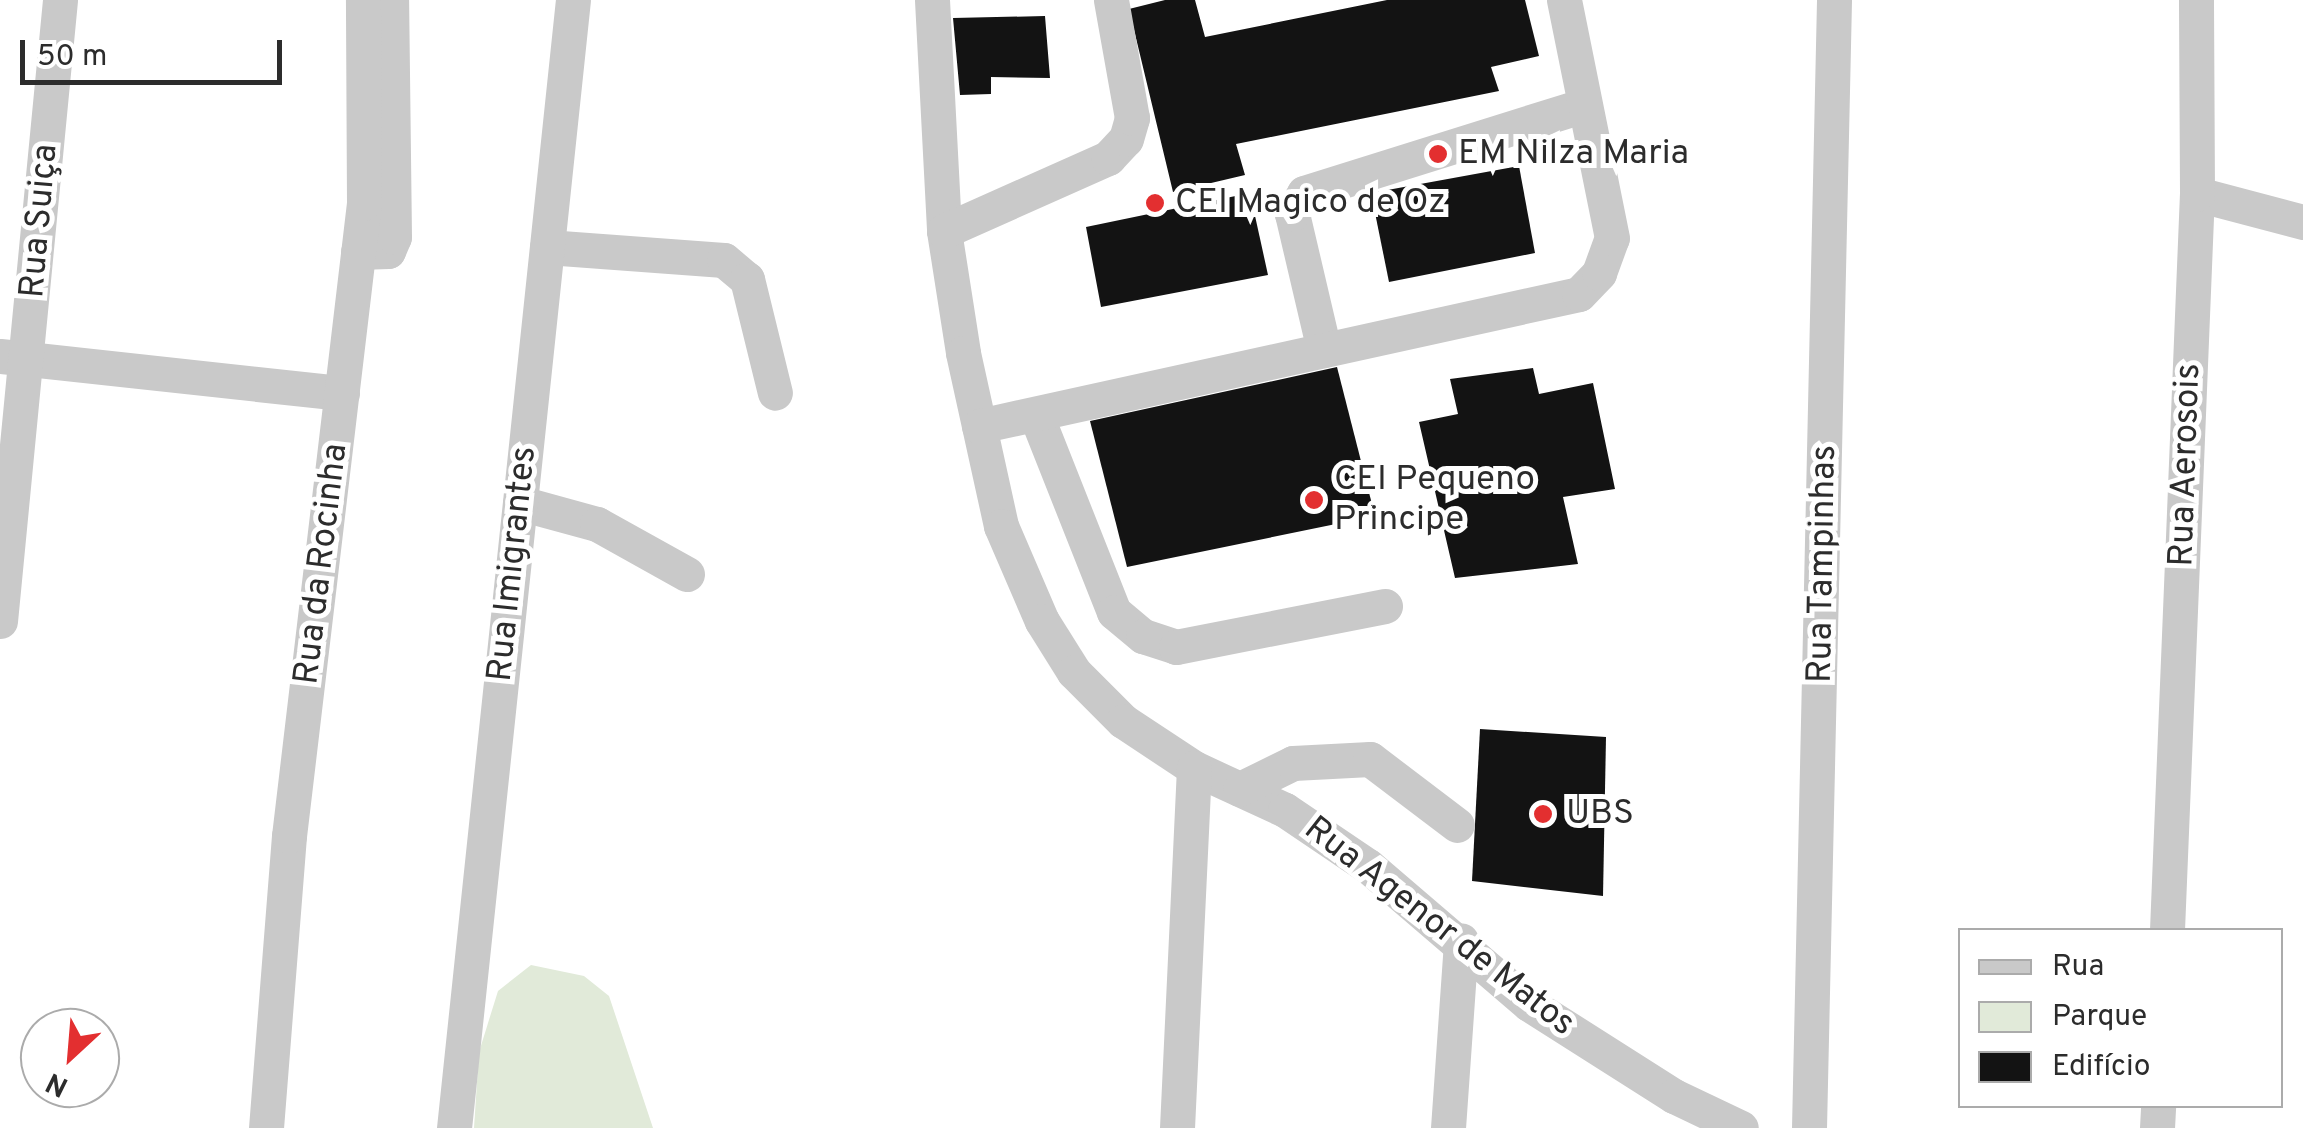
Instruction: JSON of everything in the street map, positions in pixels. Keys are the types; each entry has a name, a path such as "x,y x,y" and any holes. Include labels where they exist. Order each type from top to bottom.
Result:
{"street":[{"name":"Rua Suiça","path":"0,622 13,358 60,0"},
{"name":"Rua da Rocinha","path":"266,1128 289,836 358,252 363,0"},
{"path":"358,252 388,251 394,236 391,0"},
{"name":"Rua Imigrantes","path":"454,1128 573,0"},
{"name":"Rua Agenor de Matos","path":"932,0 944,230 979,426 1001,526 1042,621 1074,672 1122,721 1194,768 1285,810 1368,866 1461,940 1530,1004 1674,1096 1741,1128"},
{"path":"944,230 1108,158 1126,139 1132,118 1111,0"},
{"path":"979,426 1579,294 1599,273 1612,238 1564,0"},
{"name":"Rua Tampinhas","path":"1810,1128 1834,0"},
{"name":"Rua Aerosois","path":"2167,928 2197,194 2196,0"},
{"path":"1324,350 1292,214 1304,193 1585,105"},
{"path":"2197,194 2303,222"},
{"path":"2243,205 2303,232"},
{"path":"547,247 724,260 747,279 775,393"},
{"path":"13,358 342,393"},
{"path":"1036,414 1114,612 1143,636 1176,647 1385,606"},
{"path":"520,503 597,524 686,574"},
{"path":"1240,789 1293,762 1370,759 1457,825"},
{"path":"1177,1128 1194,768"},
{"path":"1448,1128 1461,940"}],"green space":[{"path":"531,965 584,976 609,996 653,1128 474,1128 479,1052 498,991"}],"building":[{"path":"1165,0 1195,0 1205,37 1387,0 1525,0 1539,56 1491,67 1499,91 1236,144 1245,175 1173,192 1129,9"},
{"path":"1045,16 1050,78 991,77 991,94 960,95 953,18"},
{"path":"1519,166 1535,253 1389,282 1371,193"},
{"path":"1250,193 1268,275 1101,307 1086,227"},
{"path":"1337,367 1375,516 1127,567 1090,421"},
{"path":"1533,368 1539,394 1593,383 1615,489 1563,497 1578,564 1455,578 1419,422 1458,414 1450,379"},
{"path":"1480,729 1606,737 1603,896 1472,881"}],"place":[{"name":"EM Nilza Maria","path":"1438,154"},
{"name":"CEI Magico de Oz","path":"1155,203"},
{"name":"CEI Pequeno Principe","path":"1314,500"},
{"name":"UBS","path":"1543,814"}]}
